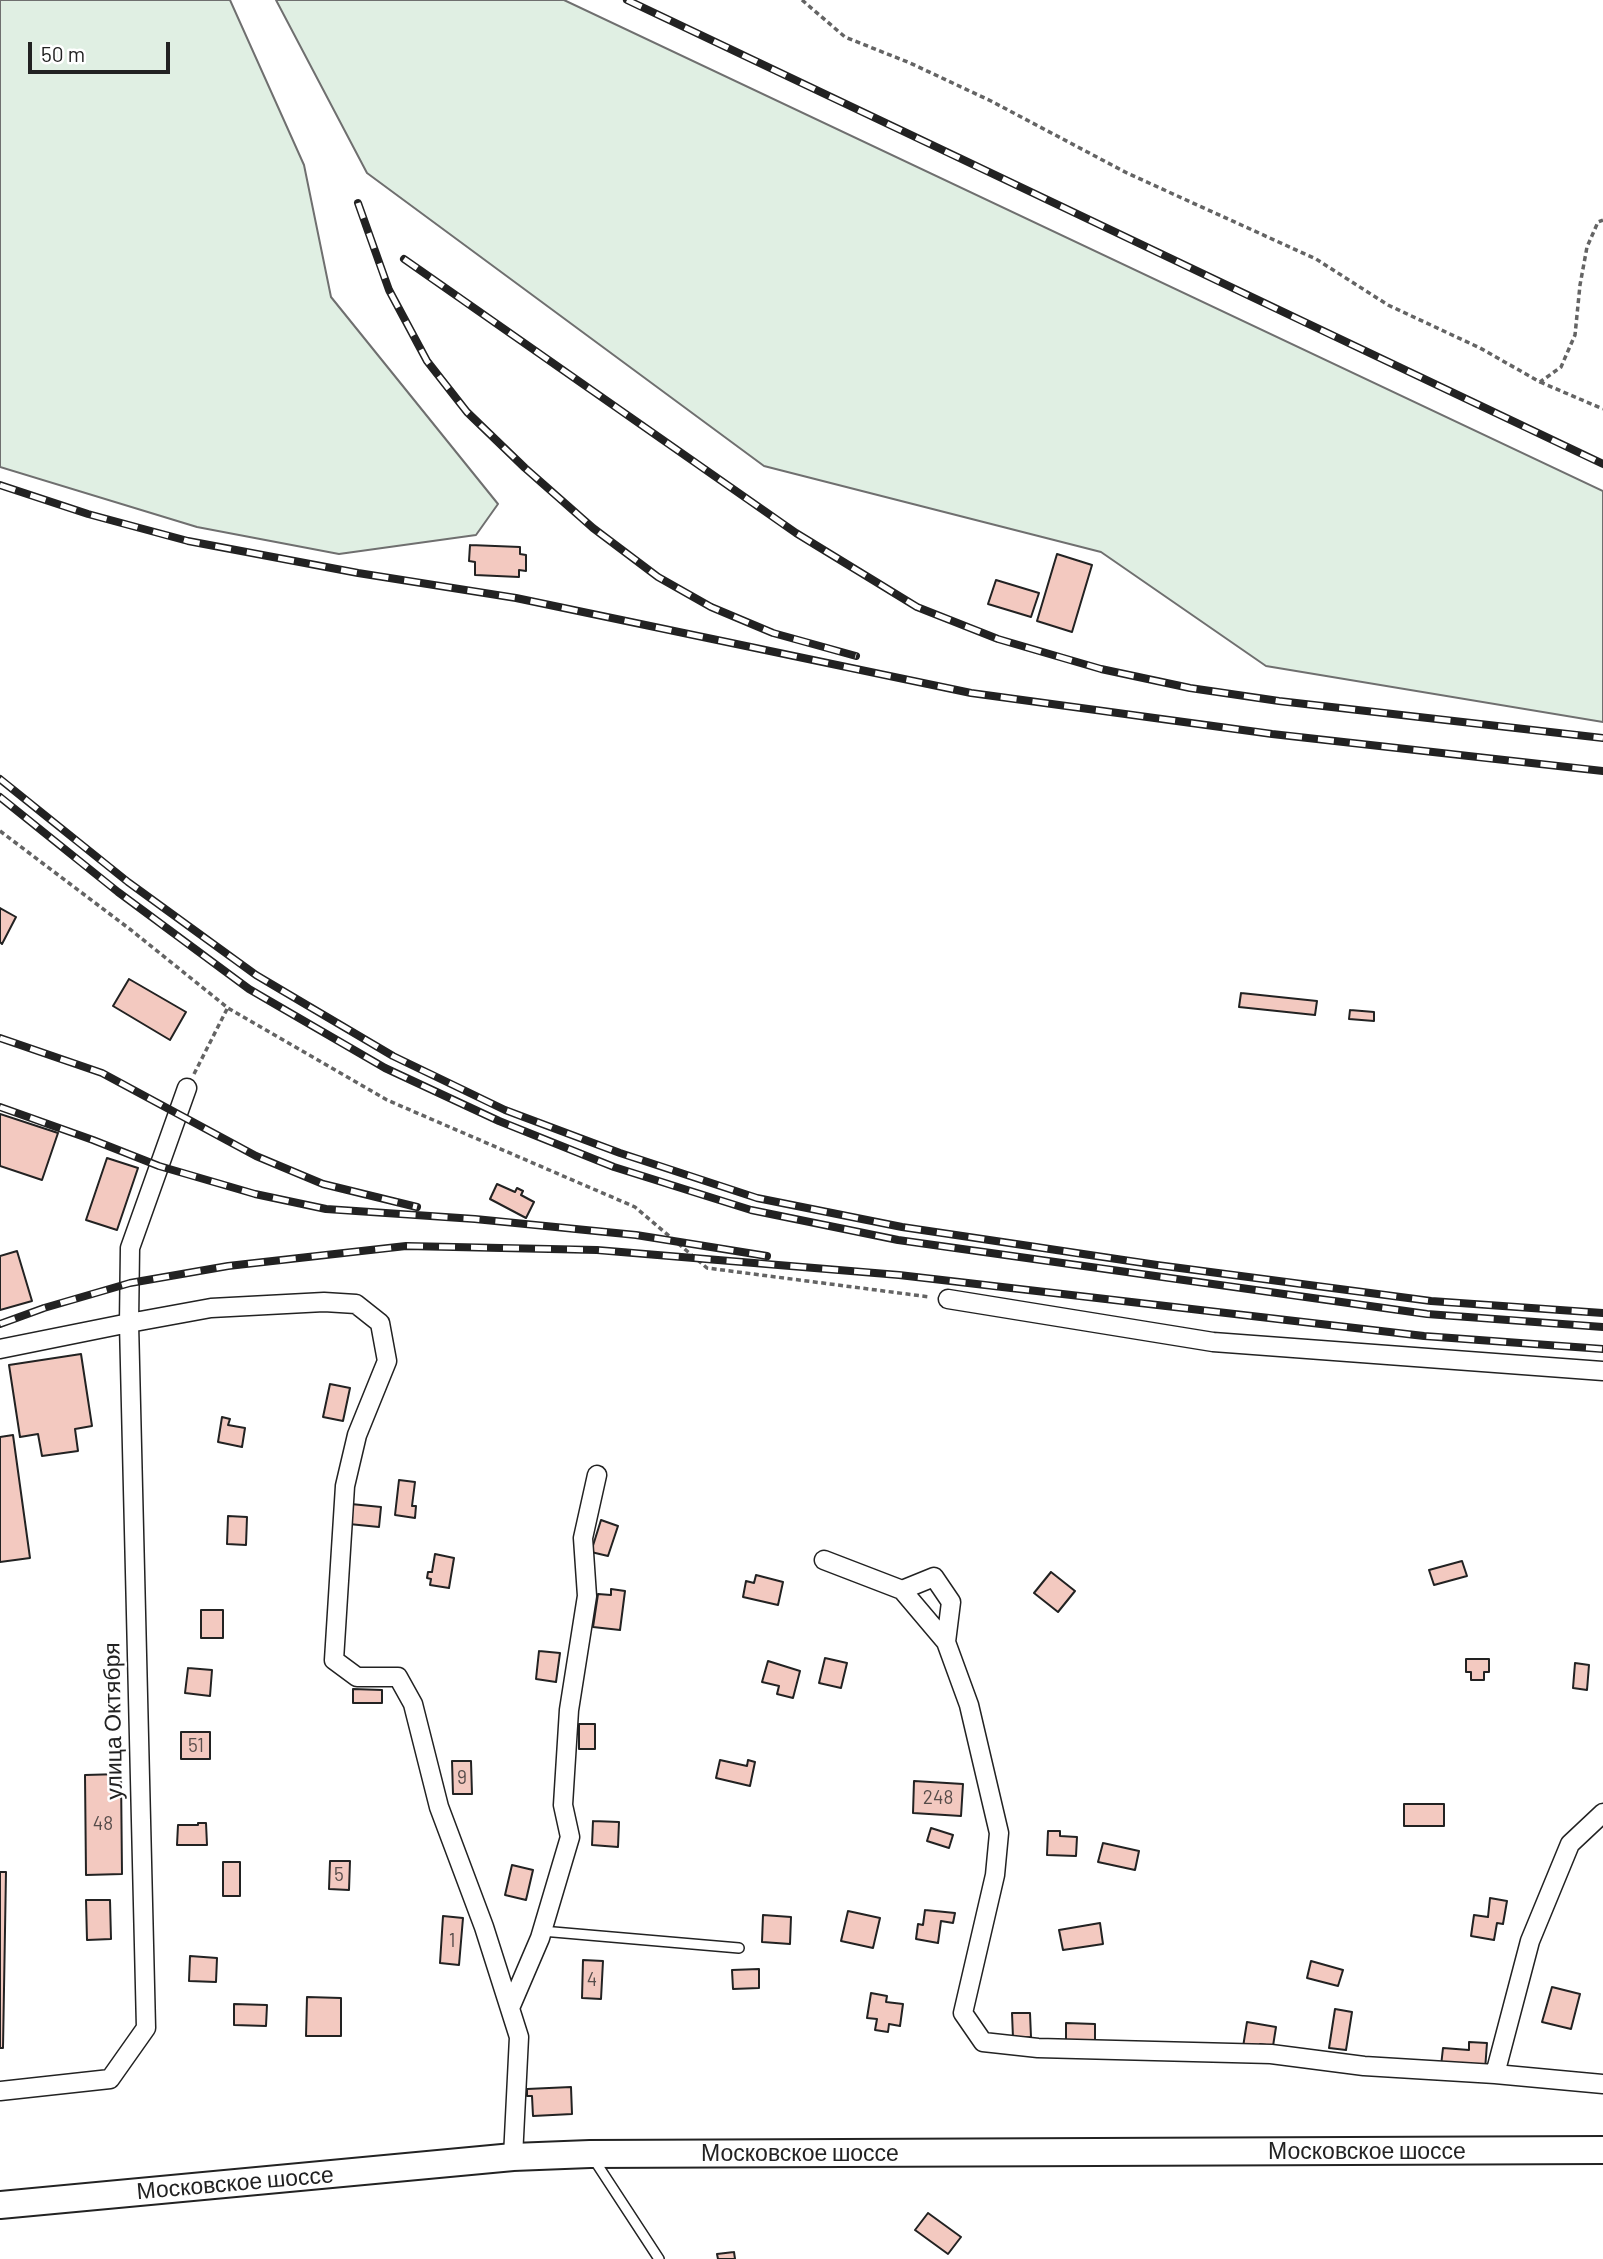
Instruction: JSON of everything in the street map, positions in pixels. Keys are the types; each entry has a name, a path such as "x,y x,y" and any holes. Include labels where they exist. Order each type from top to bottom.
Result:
{"main road":[{"name":"Московское шоссе","path":"0,2205 513,2157 590,2154 1603,2150"}],"street":[{"name":"улица Октября","path":"0,2091 110,2079 146,2028 129,1350 130,1248 187,1088"},
{"path":"948,1299 1213,1342 1603,1371"},
{"path":"0,1349 211,1308 324,1302 356,1304 380,1323 387,1361 357,1435 345,1486 334,1660 357,1677 398,1677 413,1704 439,1807 484,1927 519,2037 513,2157"},
{"path":"510,2008 542,1931 570,1837 563,1805 568,1723 587,1596 583,1538 597,1475"},
{"path":"824,1560 902,1590 946,1642 969,1705 999,1833 995,1875 963,2013 983,2042 1038,2048 1271,2054 1364,2066 1603,2084"},
{"path":"902,1590 933,1577 951,1602 946,1642"},
{"path":"1495,2074 1531,1941 1570,1844 1603,1813"}],"lane":[{"path":"542,1931 738,1948"},
{"path":"590,2154 659,2259"}],"path":[{"path":"803,0 845,37 980,95 1127,173 1316,259 1388,305 1479,348 1540,382 1603,409"},
{"path":"1540,382 1561,367 1575,335 1587,247 1598,222 1603,220"},
{"path":"0,831 131,930 228,1008 387,1100 635,1207 707,1268 948,1299"},
{"path":"187,1088 228,1008"}],"green space":[{"path":"0,0 230,0 304,165 331,297 498,504 476,535 339,554 197,527 0,467"},
{"path":"276,0 564,0 1603,491 1603,722 1266,666 1101,552 764,466 367,173"}],"building":[{"path":"470,545 520,547 520,554 526,555 526,571 519,570 519,577 475,575 475,562 469,561"},
{"path":"1057,554 1092,565 1072,632 1037,621"},
{"path":"996,580 1039,593 1031,617 988,604"},
{"path":"0,908 16,917 2,944 0,942"},
{"path":"129,979 186,1012 170,1040 113,1006"},
{"path":"1241,993 1317,1001 1315,1015 1239,1007"},
{"path":"1350,1010 1374,1012 1374,1021 1349,1019"},
{"path":"0,1114 58,1133 42,1180 0,1166"},
{"path":"107,1158 138,1168 117,1230 86,1220"},
{"path":"497,1184 515,1192 517,1188 523,1191 521,1195 534,1202 526,1218 490,1199"},
{"path":"17,1251 32,1301 0,1310 0,1256"},
{"path":"81,1354 92,1426 75,1429 78,1451 42,1456 38,1434 20,1437 9,1365"},
{"path":"330,1384 350,1388 343,1421 323,1417"},
{"path":"222,1417 230,1419 228,1425 245,1428 242,1447 218,1442"},
{"path":"13,1435 30,1558 0,1562 0,1437"},
{"path":"399,1480 415,1482 412,1506 416,1506 415,1518 395,1515"},
{"path":"351,1504 381,1507 379,1527 349,1524"},
{"path":"228,1516 247,1517 246,1545 227,1544"},
{"path":"601,1520 618,1526 608,1556 591,1552"},
{"path":"435,1554 454,1558 449,1588 430,1585 431,1579 427,1578 428,1572 432,1572"},
{"path":"1462,1561 1467,1576 1434,1585 1429,1570"},
{"path":"1051,1572 1075,1591 1058,1612 1034,1593"},
{"path":"756,1575 783,1582 778,1605 743,1597 746,1581 754,1583"},
{"path":"611,1589 625,1591 620,1630 593,1627 598,1594 611,1595"},
{"path":"201,1610 223,1610 223,1638 201,1638"},
{"path":"539,1651 560,1653 556,1682 536,1679"},
{"path":"825,1658 847,1663 841,1688 819,1683"},
{"path":"1466,1659 1489,1659 1489,1672 1484,1672 1484,1680 1471,1680 1471,1672 1466,1672"},
{"path":"768,1661 800,1671 793,1698 777,1694 779,1686 762,1682"},
{"path":"1575,1663 1589,1665 1587,1690 1573,1688"},
{"path":"188,1668 212,1670 210,1696 185,1693"},
{"path":"353,1689 382,1690 382,1703 353,1703"},
{"path":"579,1724 595,1724 595,1749 579,1749"},
{"path":"181,1732 210,1732 210,1759 181,1759"},
{"path":"720,1760 747,1766 748,1760 755,1762 750,1786 716,1778"},
{"path":"452,1761 471,1761 472,1794 453,1794"},
{"path":"121,1774 122,1874 86,1875 85,1775"},
{"path":"914,1781 963,1784 961,1816 913,1813"},
{"path":"1404,1804 1444,1804 1444,1826 1404,1826"},
{"path":"593,1821 619,1822 618,1847 592,1845"},
{"path":"206,1823 207,1845 177,1845 178,1825"},
{"path":"931,1828 953,1835 949,1848 927,1841"},
{"path":"1048,1831 1060,1831 1060,1836 1077,1837 1076,1856 1047,1855"},
{"path":"1103,1843 1139,1851 1135,1870 1098,1862"},
{"path":"330,1861 350,1861 349,1890 329,1889"},
{"path":"223,1862 240,1862 240,1896 223,1896"},
{"path":"512,1865 533,1870 526,1900 505,1895"},
{"path":"0,1872 6,1872 3,2048 0,2048"},
{"path":"1490,1898 1507,1901 1503,1924 1497,1923 1494,1940 1471,1936 1474,1915 1488,1917"},
{"path":"86,1900 110,1900 111,1939 87,1940"},
{"path":"925,1910 955,1913 953,1923 941,1921 938,1943 916,1939 918,1924 923,1925"},
{"path":"848,1911 880,1918 873,1948 841,1941"},
{"path":"763,1915 791,1917 790,1944 762,1942"},
{"path":"443,1916 463,1918 459,1965 440,1963"},
{"path":"1100,1923 1103,1944 1063,1950 1059,1930"},
{"path":"190,1956 217,1958 216,1982 189,1981"},
{"path":"583,1960 603,1961 601,1999 582,1998"},
{"path":"1311,1961 1343,1970 1338,1986 1307,1978"},
{"path":"759,1969 759,1988 733,1989 732,1970"},
{"path":"1552,1987 1580,1994 1571,2029 1542,2022"},
{"path":"871,1993 887,1996 886,2002 903,2004 900,2026 889,2024 888,2032 875,2030 877,2019 867,2018"},
{"path":"307,1997 341,1998 341,2036 306,2036"},
{"path":"234,2004 267,2005 266,2026 234,2025"},
{"path":"1335,2009 1352,2012 1346,2050 1329,2048"},
{"path":"1012,2013 1030,2013 1031,2037 1013,2038"},
{"path":"1247,2022 1276,2027 1273,2046 1260,2044 1259,2050 1243,2047"},
{"path":"1066,2023 1095,2024 1095,2040 1066,2040"},
{"path":"1469,2042 1487,2043 1485,2070 1441,2066 1443,2048 1469,2050"},
{"path":"571,2087 572,2114 533,2116 532,2096 527,2096 527,2089"},
{"path":"928,2213 961,2237 948,2254 915,2230"},
{"path":"734,2252 735,2259 718,2259 717,2254"}],"railway":[{"path":"627,0 1603,464"},
{"path":"358,203 389,290 427,361 467,412 525,468 593,528 658,577 711,607 773,633 856,656"},
{"path":"404,259 796,533 917,607 998,639 1101,669 1190,688 1279,701 1603,738"},
{"path":"0,485 88,514 188,541 358,573 516,598 971,693 1272,734 1603,771"},
{"path":"0,779 128,882 256,975 393,1056 505,1110 620,1153 757,1198 902,1227 1157,1265 1431,1301 1603,1313"},
{"path":"0,797 118,892 249,989 385,1068 499,1121 614,1167 751,1210 898,1240 1427,1314 1603,1327"},
{"path":"0,1038 102,1073 256,1156 323,1184 417,1207"},
{"path":"0,1107 159,1166 255,1194 326,1209 475,1219 636,1235 767,1256"},
{"path":"0,1324 130,1283 228,1266 406,1246 597,1250 899,1275 1424,1336 1603,1349"}]}
